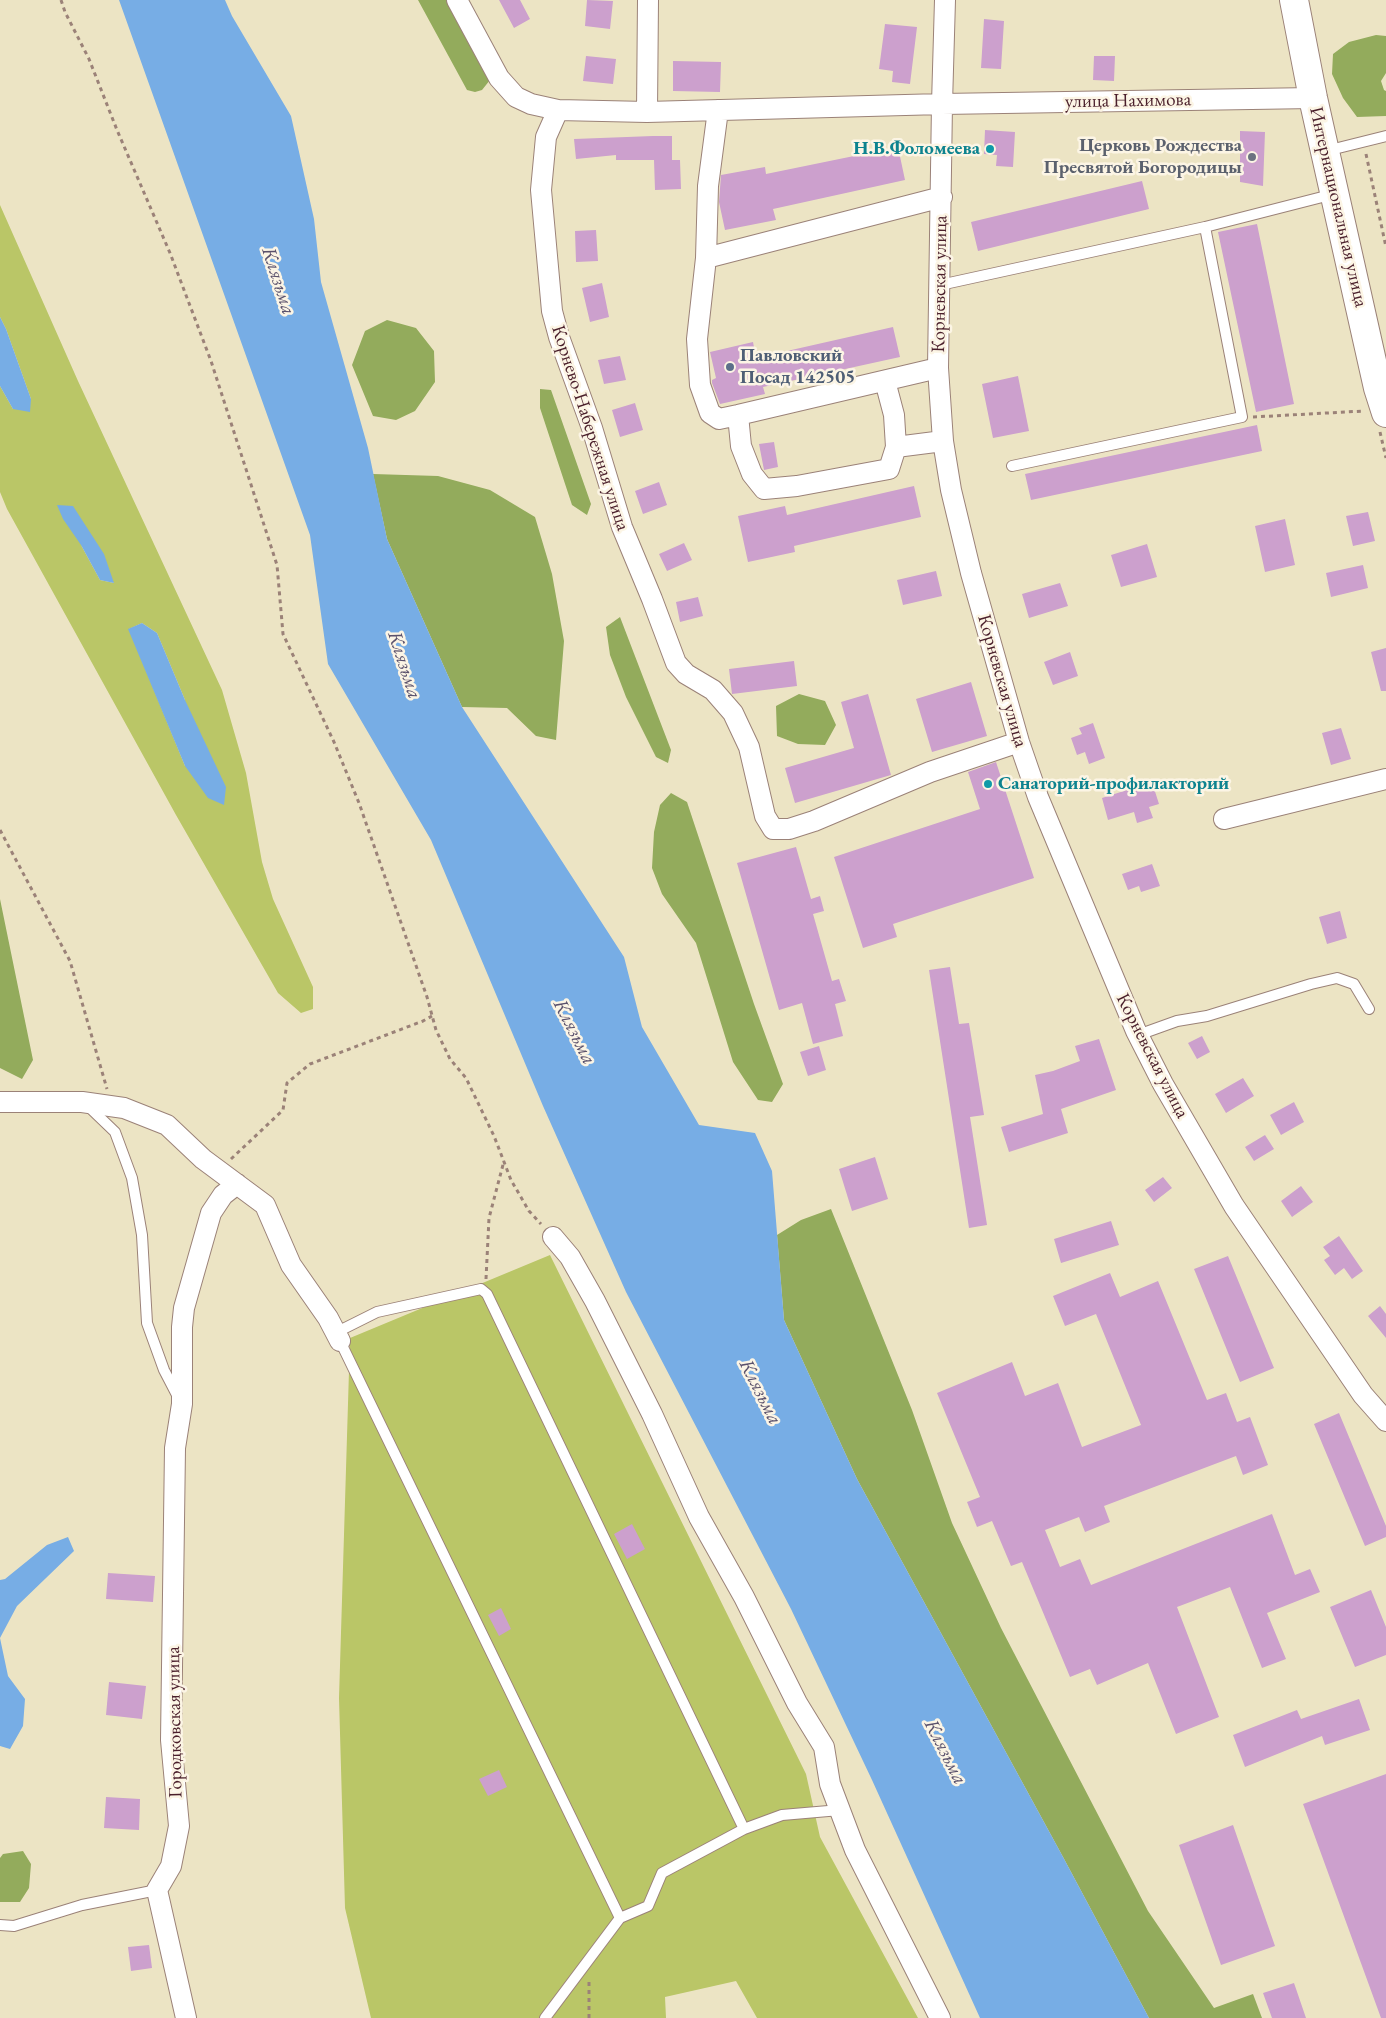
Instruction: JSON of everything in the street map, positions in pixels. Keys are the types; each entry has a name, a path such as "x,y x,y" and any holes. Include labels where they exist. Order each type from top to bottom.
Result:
{"street":[{"path":"457,0 499,78 516,97 531,104 558,110 647,112 648,0"},
{"name":"Корневская улица","path":"945,0 938,368 943,442 951,490 971,573 1019,742 1038,797 1138,1035 1163,1084 1234,1206 1363,1395 1386,1421"},
{"name":"Интернациональная улица","path":"1294,0 1313,98 1378,388 1376,412"},
{"name":"улица Нахимова","path":"647,112 942,104 1313,98"},
{"name":"Корнево-Набережная улица","path":"558,110 546,137 541,190 552,311 559,337 592,428 622,527 676,663 686,674 713,690 733,713 749,748 765,816 773,830 789,829 814,821 930,772 1019,742"},
{"path":"718,110 708,186 706,258 697,339 700,385 710,412 719,419 938,368"},
{"path":"706,258 942,197"},
{"path":"738,415 741,446 752,474 764,489 797,486 890,469 896,447 894,415 885,380"},
{"path":"896,447 943,442"},
{"path":"1224,819 1386,778"},
{"path":"0,1102 82,1102 124,1108 166,1125 218,1170 265,1206 291,1265 328,1318 338,1337"},
{"name":"Городковская улица","path":"157,1890 171,1866 179,1826 171,1740 175,1448 182,1404 182,1327 184,1308 211,1213 223,1195 237,1184"},
{"path":"553,1237 570,1257 595,1301 652,1414 699,1517 744,1598 797,1703 824,1748 830,1784 855,1850 940,2018"},
{"path":"157,1890 186,2018"}],"lane":[{"path":"1325,152 1386,136"},
{"path":"940,285 1205,227 1335,194"},
{"path":"1012,466 1242,417 1205,227"},
{"path":"1138,1035 1177,1021 1207,1016 1310,984 1337,978 1354,984 1369,1009"},
{"path":"82,1102 94,1110 115,1132 132,1178 142,1235 147,1323 164,1370 182,1404"},
{"path":"620,1918 338,1337 377,1312 481,1289 487,1294 744,1829"},
{"path":"545,2018 620,1918 648,1906 662,1872 744,1829 782,1815 840,1810"},
{"path":"0,1925 14,1926 82,1904 157,1890"}],"path":[{"path":"61,0 65,12 89,59 117,130 170,253 211,361 276,566 284,634 334,742 359,803 427,998 436,1030 450,1058 466,1078 511,1180 529,1210 553,1237"},
{"path":"1363,142 1386,247"},
{"path":"1242,417 1376,412"},
{"path":"0,830 70,961 112,1107"},
{"path":"218,1170 283,1110 288,1083 310,1064 423,1022 432,1016"},
{"path":"484,1283 488,1277 489,1218 504,1161"},
{"path":"589,1958 589,2018"}],"green space":[{"path":"418,0 448,0 490,80 482,90 475,92 467,90"},
{"path":"1376,35 1386,36 1386,73 1381,81 1386,91 1386,116 1357,117 1343,98 1332,74 1333,54 1349,42"},
{"path":"0,205 78,381 222,690 246,773 262,862 273,899 313,987 313,1009 301,1013 278,993 176,815 7,509 0,492 0,386 13,409 31,399 0,317","holes":["81,545 114,583 100,580","142,623 157,633 185,700 185,766 129,629"]},
{"path":"387,320 416,328 434,351 435,382 415,411 396,420 373,416 352,365 365,331"},
{"path":"540,389 551,390 591,504 587,515 572,505 540,408"},
{"path":"373,474 438,476 490,490 535,517 552,574 564,641 556,740 536,736 507,708 462,707 387,539"},
{"path":"620,617 671,750 668,763 656,757 626,697 610,655 606,627"},
{"path":"799,694 825,701 836,725 825,745 798,744 777,736 776,706"},
{"path":"671,793 687,802 754,1004 783,1084 772,1102 758,1100 733,1062 696,943 662,894 652,868 654,832 660,805"},
{"path":"0,899 33,1060 22,1079 0,1068"},
{"path":"831,1209 912,1410 952,1523 1001,1628 1148,1911 1214,2008 1253,1994 1262,2018 1149,2018 857,1479 784,1320 777,1235 801,1220"},
{"path":"550,1255 806,1774 820,1837 918,2018 757,2018 736,1981 665,1997 666,2018 371,2018 345,1908 339,1698 350,1338"},
{"path":"23,1851 31,1864 29,1888 20,1902 0,1902 0,1858 3,1854"}],"water":[{"name":"Клязьма","path":"119,0 225,0 232,16 291,116 314,219 321,282 368,448 387,539 462,707 624,957 642,1027 699,1125 755,1133 772,1171 784,1320 857,1479 1149,2018 980,2018 872,1780 791,1609 626,1292 543,1106 431,840 328,664 310,535"},
{"path":"0,317 31,399 30,412 13,409 0,386"},
{"path":"57,505 73,506 104,554 114,583 100,580 81,545 63,519"},
{"path":"142,623 157,633 185,700 226,787 224,805 208,798 185,766 128,629"},
{"path":"68,1537 74,1551 17,1606 0,1638 0,1580 5,1579 47,1545"},
{"path":"0,1638 8,1676 25,1699 23,1726 10,1749 0,1746"}],"building":[{"path":"499,0 520,0 530,19 514,28"},
{"path":"587,0 613,1 610,29 585,26"},
{"path":"984,19 1004,21 1001,69 981,68"},
{"path":"885,24 917,27 910,84 892,82 893,71 879,69"},
{"path":"586,56 616,59 613,84 583,81"},
{"path":"1094,56 1115,56 1114,81 1093,80"},
{"path":"673,61 721,62 720,92 673,91"},
{"path":"985,130 1015,132 1013,167 996,166 997,155 984,154"},
{"name":"Церковь Рождества Пресвятой Богородицы","path":"1240,131 1265,132 1263,186 1240,182"},
{"path":"672,136 672,160 680,160 681,189 655,190 654,160 616,160 616,155 576,159 574,139"},
{"path":"898,147 905,180 773,209 776,220 725,230 719,202 721,175 765,167 766,174"},
{"path":"1142,181 1149,209 978,251 971,222"},
{"path":"1257,224 1294,404 1256,412 1218,232"},
{"path":"596,230 598,261 576,262 575,231"},
{"path":"602,283 609,317 590,322 582,288"},
{"path":"893,327 900,357 763,387 765,394 720,404 712,383 712,380 716,378 710,352 753,342 756,358"},
{"path":"620,356 626,380 604,384 598,360"},
{"path":"1018,376 1029,431 993,438 982,384"},
{"path":"635,403 643,430 620,437 612,410"},
{"path":"1257,425 1262,451 1031,500 1025,474"},
{"path":"774,442 778,467 764,470 759,444"},
{"path":"659,482 667,505 643,514 635,491"},
{"path":"914,486 921,517 794,546 795,552 748,562 738,516 785,506 787,515"},
{"path":"1368,512 1375,541 1353,546 1346,516"},
{"path":"1285,519 1295,565 1265,572 1255,526"},
{"path":"684,543 692,560 667,571 659,554"},
{"path":"1147,544 1157,577 1121,587 1111,555"},
{"path":"1363,565 1368,588 1331,597 1326,573"},
{"path":"936,571 942,596 903,605 897,580"},
{"path":"1060,583 1068,606 1029,618 1022,594"},
{"path":"698,597 703,616 680,622 676,602"},
{"path":"1386,648 1386,691 1381,691 1371,652"},
{"path":"1070,652 1078,676 1053,685 1044,662"},
{"path":"794,661 797,686 732,694 729,669"},
{"path":"971,682 987,736 932,752 916,699"},
{"path":"868,694 891,775 795,803 785,768 854,748 841,702"},
{"path":"1093,723 1105,758 1089,764 1085,752 1077,755 1071,738 1082,734 1079,728"},
{"path":"1341,728 1351,759 1331,765 1322,733"},
{"path":"996,762 1034,878 893,924 897,937 863,948 834,857 980,809 968,772"},
{"path":"1152,782 1159,804 1149,807 1153,818 1137,823 1134,812 1108,820 1102,798"},
{"path":"796,847 811,899 820,896 824,911 813,914 832,981 839,979 846,1001 835,1004 843,1036 813,1044 802,1003 779,1010 737,863"},
{"path":"1152,864 1160,886 1141,892 1139,886 1128,890 1122,874"},
{"path":"1340,911 1347,938 1327,944 1319,917"},
{"path":"950,967 959,1024 969,1023 984,1115 970,1117 987,1225 969,1228 929,970"},
{"path":"1202,1036 1210,1052 1197,1059 1188,1043"},
{"path":"1099,1039 1116,1090 1061,1109 1068,1133 1009,1152 1001,1127 1043,1114 1035,1075 1053,1071 1080,1061 1075,1046"},
{"path":"819,1046 826,1070 808,1076 800,1052"},
{"path":"1243,1078 1254,1096 1226,1113 1215,1094"},
{"path":"1294,1102 1304,1122 1281,1135 1270,1115"},
{"path":"1265,1135 1274,1149 1254,1161 1245,1147"},
{"path":"875,1157 888,1199 852,1211 839,1169"},
{"path":"1163,1177 1172,1188 1154,1202 1145,1190"},
{"path":"1301,1186 1313,1202 1292,1217 1281,1201"},
{"path":"1111,1221 1119,1245 1061,1263 1054,1239"},
{"path":"1339,1236 1363,1271 1352,1279 1344,1268 1335,1275 1324,1260 1330,1256 1323,1247"},
{"path":"1228,1256 1274,1368 1240,1382 1194,1269"},
{"path":"1110,1273 1120,1297 1158,1281 1207,1400 1226,1393 1237,1422 1250,1417 1268,1465 1243,1475 1236,1456 1104,1506 1110,1522 1085,1532 1079,1517 1045,1530 1060,1567 1080,1559 1091,1585 1272,1514 1295,1575 1310,1569 1320,1592 1267,1613 1286,1659 1262,1668 1230,1587 1177,1607 1219,1717 1176,1734 1148,1663 1097,1685 1090,1669 1070,1677 1022,1562 1011,1566 992,1521 977,1527 967,1502 980,1497 937,1393 1012,1362 1025,1396 1058,1383 1082,1447 1141,1425 1096,1314 1065,1326 1053,1296"},
{"path":"1380,1306 1386,1314 1386,1338 1368,1316"},
{"path":"1339,1413 1386,1526 1386,1537 1365,1546 1314,1424"},
{"path":"632,1524 645,1549 627,1559 614,1534"},
{"path":"108,1573 155,1576 153,1602 106,1599"},
{"path":"1371,1590 1386,1627 1386,1655 1355,1667 1330,1607"},
{"path":"501,1608 511,1629 499,1636 488,1615"},
{"path":"109,1682 146,1686 142,1719 106,1715"},
{"path":"1359,1699 1370,1730 1325,1745 1322,1736 1245,1767 1233,1735 1297,1710 1301,1719"},
{"path":"499,1770 507,1787 488,1796 479,1779"},
{"path":"1386,1774 1386,2018 1381,2018 1303,1804"},
{"path":"106,1797 140,1799 139,1830 104,1828"},
{"path":"1233,1825 1275,1946 1221,1965 1179,1845"},
{"path":"149,1945 152,1968 131,1971 128,1947"},
{"path":"1294,1983 1306,2018 1272,2018 1263,1993"}],"place":[{"name":"Н.В.Фоломеева","path":"990,149"},
{"name":"Церковь Рождества Пресвятой Богородицы","path":"1252,157"},
{"name":"Павловский Посад 142505","path":"730,367"},
{"name":"Санаторий-профилакторий","path":"988,784"}]}
